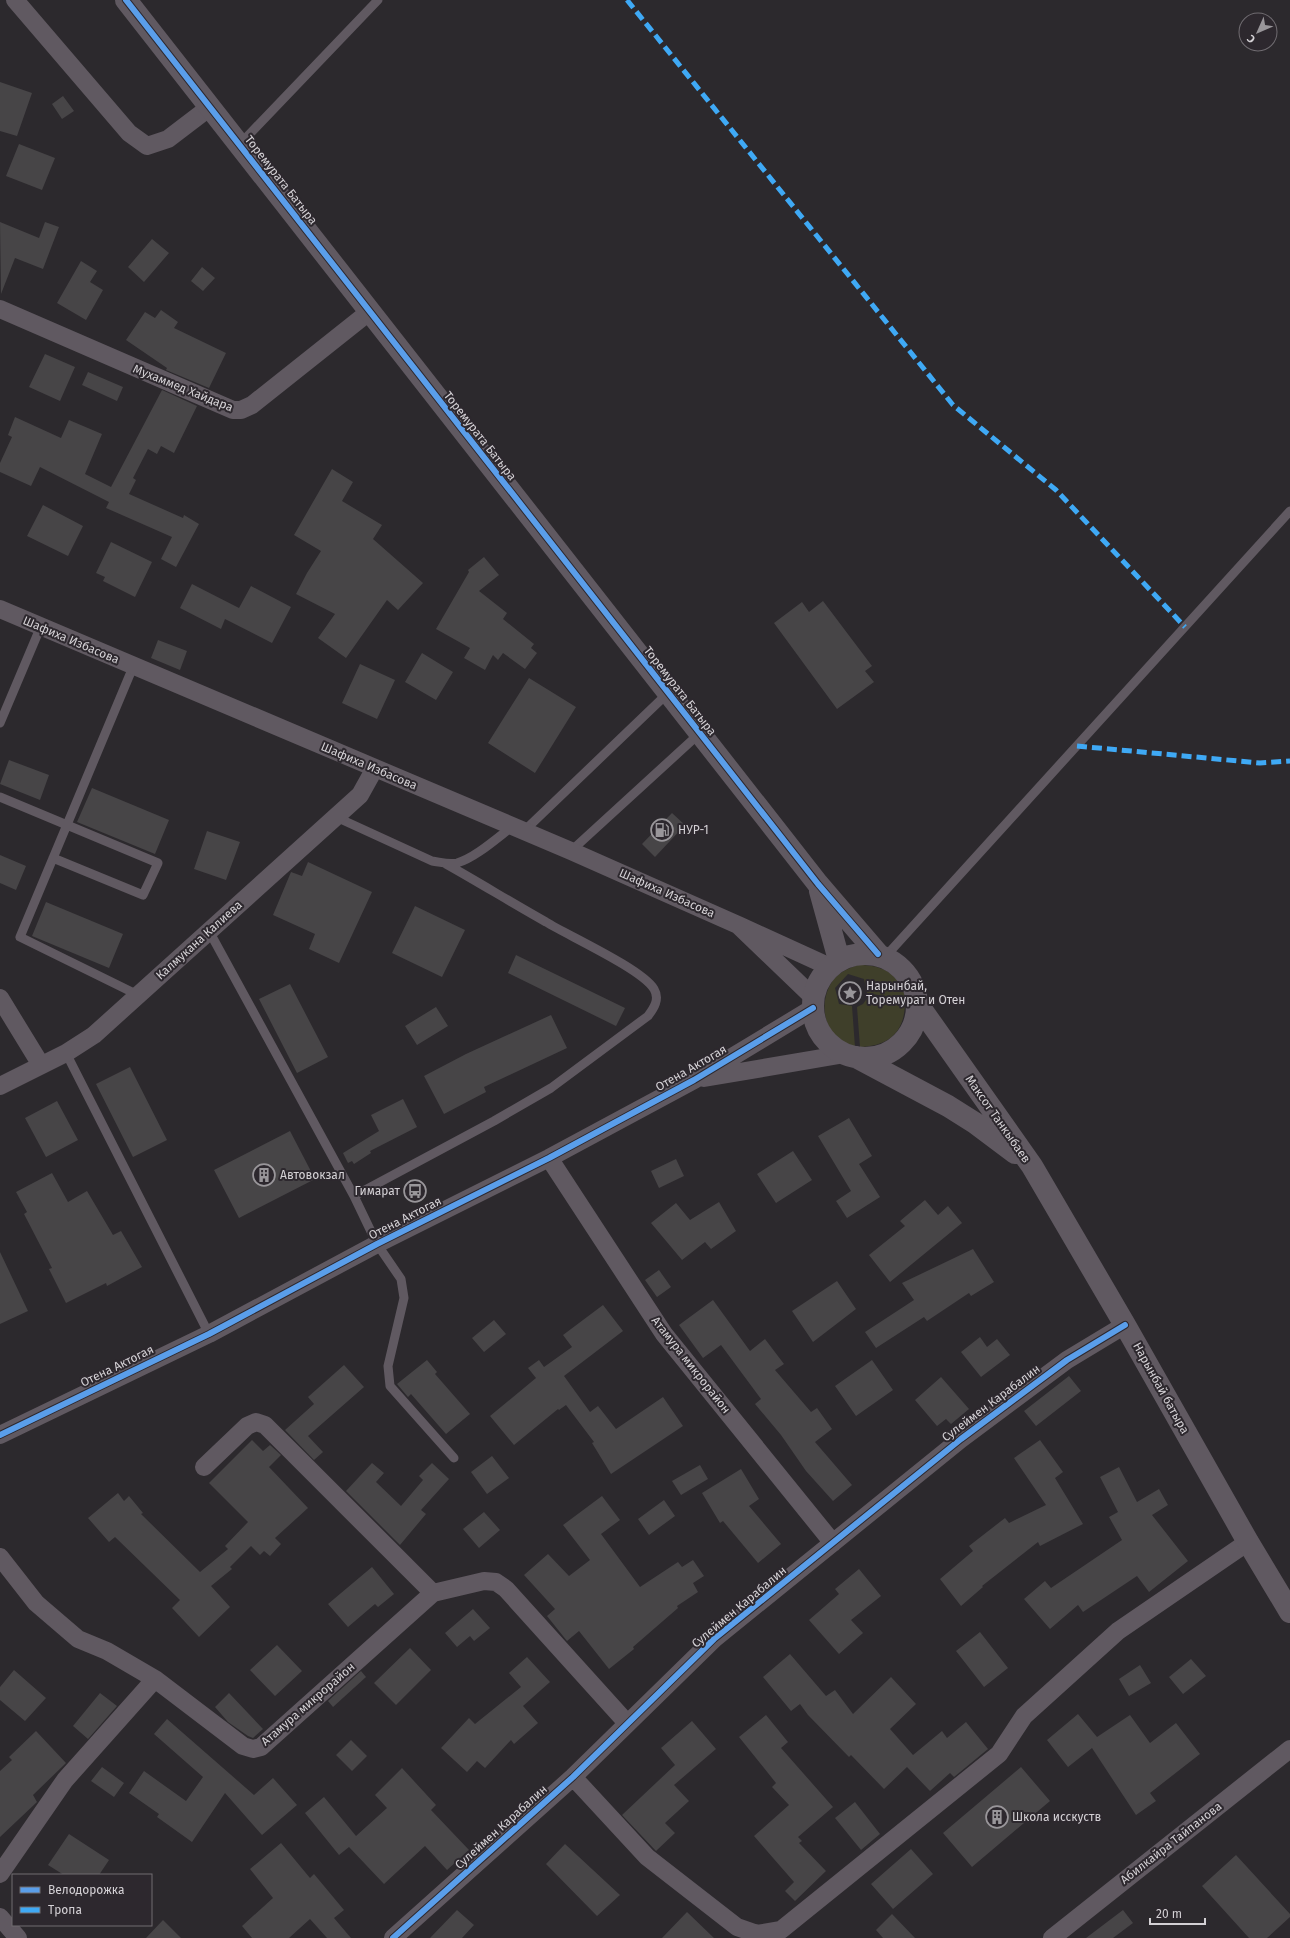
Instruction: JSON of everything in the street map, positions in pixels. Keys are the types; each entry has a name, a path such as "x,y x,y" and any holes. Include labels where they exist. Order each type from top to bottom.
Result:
{"street":[{"path":"15,0 129,133 147,146 168,139 210,107"},
{"name":"Торемурата Батыра","path":"126,0 818,884 882,956"},
{"name":"Мухаммед Хайдара","path":"0,309 233,410 241,410 252,405 369,312"},
{"name":"Шафиха Избасова","path":"0,609 571,851 738,925 835,963"},
{"name":"Калмукана Калиева","path":"0,1086 66,1053 94,1035 360,796 374,768"},
{"path":"818,884 835,963"},
{"path":"738,925 813,1003"},
{"path":"862,953 882,956 899,966 911,980 917,1003 913,1026 908,1036 900,1045 880,1056 851,1056 835,1048 823,1036 815,1020 813,1003 822,975 835,963 862,953"},
{"path":"0,998 41,1066"},
{"name":"Отена Актогая","path":"0,1435 209,1334 377,1244 549,1158 694,1080 813,1003"},
{"name":"Максот Танкыбаев","path":"917,1003 1032,1166"},
{"name":"Отена Актогая","path":"694,1080 851,1056"},
{"name":"Максот Танкыбаев","path":"851,1056 975,1123 1032,1166"},
{"name":"Атамура микрорайон","path":"549,1158 664,1334 833,1543"},
{"name":"Нарынбай батыра","path":"1032,1166 1125,1324 1248,1542 1290,1612"},
{"name":"Сулеймен Карабалин","path":"393,1938 573,1777 714,1640 961,1439 1067,1360 1125,1324"},
{"path":"204,1467 247,1426 256,1422 265,1425 433,1593"},
{"path":"573,1777 647,1857 736,1927 757,1934 781,1930 999,1754 1024,1716 1118,1631 1248,1542"},
{"name":"Атамура микрорайон","path":"0,1557 36,1603 78,1639 107,1651 155,1679 243,1746 253,1748 261,1747 433,1593 484,1581 496,1582 506,1589 627,1723"},
{"path":"0,1874 65,1780 155,1679"},
{"name":"Абилкайра Тайпанова","path":"1052,1938 1290,1749"},
{"path":"0,1917 18,1938"}],"lane":[{"path":"240,144 378,0"},
{"path":"882,956 1290,511"},
{"path":"0,723 41,626"},
{"path":"133,666 20,937 138,995"},
{"path":"336,817 432,861 446,864 457,863 518,829 668,693"},
{"path":"571,851 700,733"},
{"path":"0,797 158,863 143,895 53,858"},
{"path":"354,1196 494,1121 551,1088 648,1016 654,1008 657,999 654,990 630,969 545,922 446,864"},
{"path":"209,931 354,1196 377,1244 401,1279 404,1298 388,1366 390,1386 454,1458"},
{"path":"66,1053 209,1334"}],"green space":[{"path":"858,965 876,967 890,973 900,984 906,1000 867,993 864,979 848,974 835,988 839,1004 852,1006 855,1047 841,1041 834,1035 826,1020 825,1003 829,986 834,979 845,970"},
{"path":"868,997 905,1004 904,1014 898,1030 893,1036 879,1044 860,1047 857,1007 863,1004"}],"building":[{"path":"0,82 32,93 17,136 0,131"},
{"path":"63,96 74,111 62,119 52,104"},
{"path":"19,144 55,158 42,190 6,176"},
{"path":"0,222 39,238 45,222 59,227 43,269 15,258 1,294"},
{"path":"152,239 169,253 144,282 128,267"},
{"path":"81,261 97,271 90,282 103,290 86,320 57,303"},
{"path":"202,267 215,278 203,291 191,281"},
{"path":"161,310 178,322 174,328 226,353 209,388 166,370 167,368 126,340 145,312 155,318"},
{"path":"45,354 75,367 60,401 29,387"},
{"path":"88,372 123,387 117,401 82,385"},
{"path":"162,390 197,406 174,453 161,446 157,454 148,449 133,478 136,480 129,494 183,518 184,515 199,524 176,567 161,559 172,537 106,508 109,502 40,467 31,486 0,472 0,463 12,437 8,435 15,417 61,438 69,420 102,434 85,474 111,487"},
{"path":"332,469 353,482 342,501 382,525 373,539 423,583 398,610 387,600 346,658 318,638 335,614 296,594 321,551 294,535"},
{"path":"43,505 83,526 68,556 27,536"},
{"path":"111,542 152,562 135,597 103,581 105,577 96,573"},
{"path":"484,557 499,575 479,591 507,613 503,619 534,644 531,648 537,653 525,669 503,653 498,660 493,655 485,670 464,658 470,648 436,629 469,572 468,570"},
{"path":"192,584 239,608 251,586 291,607 272,643 225,619 221,629 180,608"},
{"path":"823,601 872,666 865,671 874,682 837,709 774,623 802,602 809,612"},
{"path":"158,640 187,651 180,670 151,658"},
{"path":"422,653 453,672 436,700 405,682"},
{"path":"360,664 395,680 377,719 342,703"},
{"path":"529,678 576,707 535,773 488,743"},
{"path":"9,760 49,775 40,800 0,784"},
{"path":"92,788 169,820 155,854 77,822"},
{"path":"672,813 685,825 655,857 642,844"},
{"path":"207,831 240,842 226,880 194,869"},
{"path":"0,855 26,866 16,890 0,883"},
{"path":"308,862 372,892 339,963 309,949 315,934 273,915 291,872 302,876"},
{"path":"46,902 123,934 109,968 32,936"},
{"path":"415,906 465,930 442,977 392,953"},
{"path":"516,955 625,1008 616,1026 508,973"},
{"path":"290,984 328,1057 297,1073 259,999"},
{"path":"436,1007 448,1026 417,1045 405,1026"},
{"path":"551,1015 567,1048 484,1087 486,1092 444,1114 424,1076 466,1054"},
{"path":"130,1067 167,1140 133,1157 96,1084"},
{"path":"403,1099 417,1127 370,1151 371,1153 354,1164 352,1161 348,1163 343,1153 379,1131 371,1115"},
{"path":"57,1101 78,1140 46,1157 25,1118"},
{"path":"849,1118 872,1156 859,1164 880,1197 847,1218 836,1201 851,1191 818,1136"},
{"name":"Автовокзал","path":"290,1131 315,1179 239,1218 214,1170"},
{"path":"793,1151 812,1180 776,1203 757,1174"},
{"path":"676,1159 684,1176 659,1188 651,1171"},
{"path":"52,1173 68,1202 87,1191 113,1235 121,1231 142,1267 107,1286 106,1283 66,1303 49,1269 52,1268 24,1214 27,1212 16,1192"},
{"path":"925,1200 938,1215 948,1206 962,1223 890,1282 869,1255 905,1226 900,1221"},
{"path":"719,1202 736,1231 711,1249 705,1242 682,1260 651,1223 676,1203 690,1220"},
{"path":"973,1249 994,1282 971,1296 969,1293 927,1321 924,1317 876,1348 865,1332 914,1300 902,1283"},
{"path":"0,1252 28,1311 0,1324"},
{"path":"659,1270 671,1287 657,1297 645,1280"},
{"path":"837,1281 856,1309 813,1342 792,1311"},
{"path":"713,1300 750,1351 765,1339 784,1364 775,1370 811,1412 817,1408 832,1429 815,1442 852,1485 833,1501 806,1471 781,1435 755,1404 761,1399 721,1345 703,1358 679,1325"},
{"path":"603,1305 623,1331 564,1376 590,1412 598,1406 616,1429 663,1397 683,1426 611,1474 592,1443 594,1442 566,1405 559,1410 558,1409 514,1445 490,1416 536,1378 528,1368 539,1360 544,1367 572,1347 563,1335"},
{"path":"494,1320 506,1334 484,1352 472,1338"},
{"path":"980,1337 987,1347 997,1339 1010,1355 981,1377 961,1352"},
{"path":"427,1360 437,1372 435,1374 470,1414 446,1434 411,1394 408,1397 397,1384"},
{"path":"872,1360 893,1390 856,1416 835,1386"},
{"path":"344,1365 364,1387 308,1436 323,1452 314,1460 285,1430 314,1404 308,1397"},
{"path":"1069,1376 1081,1391 1036,1426 1024,1411"},
{"path":"941,1377 969,1409 951,1424 946,1419 937,1426 915,1400"},
{"path":"252,1440 263,1451 270,1445 281,1455 269,1467 308,1508 275,1538 281,1544 270,1556 264,1551 260,1555 251,1546 230,1567 232,1569 211,1586 230,1607 199,1637 172,1608 180,1600 115,1537 109,1542 88,1518 118,1493 124,1501 129,1496 143,1513 141,1514 200,1572 228,1549 225,1546 248,1522 209,1483"},
{"path":"1040,1440 1063,1472 1055,1478 1083,1524 1040,1546 1038,1542 982,1586 983,1587 961,1606 940,1579 973,1551 969,1546 1005,1518 1009,1523 1046,1505 1014,1458"},
{"path":"492,1456 509,1478 487,1494 471,1472"},
{"path":"372,1463 384,1473 376,1482 401,1506 423,1480 419,1476 432,1463 449,1479 421,1510 426,1514 400,1545 346,1491"},
{"path":"700,1465 708,1479 681,1495 672,1481"},
{"path":"1119,1467 1137,1502 1159,1489 1168,1505 1152,1515 1188,1561 1149,1592 1137,1576 1083,1612 1078,1605 1050,1629 1024,1599 1045,1581 1051,1588 1122,1540 1109,1517 1118,1512 1100,1477"},
{"path":"741,1469 759,1499 749,1506 781,1544 758,1563 723,1521 720,1523 702,1493"},
{"path":"602,1496 620,1520 601,1534 640,1587 678,1562 682,1567 693,1560 704,1576 693,1583 698,1592 677,1606 678,1608 633,1647 634,1649 609,1669 579,1631 567,1641 547,1616 555,1609 524,1575 548,1554 569,1576 590,1560 563,1525"},
{"path":"664,1500 675,1516 649,1535 638,1519"},
{"path":"484,1512 500,1530 479,1548 463,1529"},
{"path":"372,1567 394,1594 378,1607 375,1604 348,1627 328,1604"},
{"path":"859,1569 881,1596 851,1620 863,1633 839,1654 809,1620 839,1594 835,1589"},
{"path":"473,1609 490,1628 474,1641 470,1636 457,1647 445,1633"},
{"path":"980,1632 1008,1668 984,1687 956,1651"},
{"path":"277,1645 302,1671 275,1696 250,1670"},
{"path":"410,1648 431,1670 396,1705 374,1683"},
{"path":"790,1654 826,1696 835,1690 853,1714 891,1677 916,1704 890,1729 913,1755 942,1731 947,1738 966,1722 988,1749 954,1777 950,1773 930,1791 907,1767 884,1789 851,1755 849,1757 808,1715 800,1704 791,1711 763,1677"},
{"path":"527,1657 550,1682 523,1706 538,1723 514,1744 511,1740 485,1768 477,1761 467,1772 441,1748 469,1718 475,1724 521,1687 509,1673"},
{"path":"1191,1659 1206,1676 1183,1694 1169,1677"},
{"path":"1140,1665 1151,1683 1129,1696 1119,1679"},
{"path":"14,1670 46,1698 25,1721 0,1700 0,1687"},
{"path":"361,1671 366,1677 333,1707 328,1701"},
{"path":"100,1693 117,1706 88,1739 73,1726"},
{"path":"229,1693 263,1729 253,1738 228,1722 215,1707"},
{"path":"1078,1714 1097,1737 1130,1715 1150,1743 1176,1723 1200,1754 1150,1793 1156,1801 1136,1815 1092,1748 1068,1767 1047,1740"},
{"path":"766,1715 788,1742 781,1748 833,1807 798,1837 802,1841 799,1843 826,1871 795,1901 785,1891 794,1882 754,1836 789,1805 772,1787 776,1783 739,1737"},
{"path":"167,1719 254,1795 273,1778 297,1805 262,1835 225,1793 192,1842 157,1817 159,1814 129,1793 144,1771 186,1801 203,1777 154,1734"},
{"path":"692,1721 716,1749 674,1785 689,1801 665,1823 675,1833 656,1851 622,1815 675,1765 661,1748"},
{"path":"36,1731 66,1763 33,1795 37,1802 0,1837 0,1771 12,1760 9,1757"},
{"path":"351,1740 367,1756 352,1771 336,1755"},
{"path":"102,1767 124,1783 114,1797 91,1781"},
{"name":"Школа исскуств","path":"1021,1767 1050,1801 972,1867 943,1833"},
{"path":"402,1768 436,1805 431,1810 469,1850 447,1870 425,1846 384,1884 349,1847 339,1855 305,1813 324,1797 356,1836 387,1808 375,1795"},
{"path":"855,1802 880,1834 861,1850 835,1818"},
{"path":"69,1834 109,1860 100,1874 62,1874 48,1865"},
{"path":"281,1843 310,1878 314,1874 344,1910 334,1918 351,1938 327,1938 310,1919 289,1938 252,1938 242,1926 273,1898 250,1869"},
{"path":"565,1844 620,1895 597,1916 546,1864"},
{"path":"911,1849 933,1874 893,1909 871,1884"},
{"path":"1236,1855 1290,1914 1290,1917 1267,1938 1249,1938 1202,1886"},
{"path":"457,1910 474,1925 462,1938 430,1938"},
{"path":"1123,1910 1133,1923 1113,1938 1086,1938"},
{"path":"687,1912 714,1938 662,1938"},
{"path":"892,1914 915,1938 883,1938 876,1930"},
{"path":"163,1920 181,1938 146,1938"}],"marked path":[{"path":"627,0 953,405 1056,490 1185,627"},
{"path":"1077,746 1260,763 1290,761"}],"cycle path":[{"path":"126,0 818,884 878,954"},
{"path":"0,1435 209,1334 377,1244 549,1158 694,1080 813,1008"},
{"path":"393,1938 573,1777 714,1639 961,1439 1067,1360 1125,1325"}],"place":[{"name":"НУР-1","path":"662,830"},
{"name":"Нарынбай, Торемурат и Отен","path":"850,993"},
{"name":"Автовокзал","path":"264,1175"},
{"name":"Гимарат","path":"415,1191"},
{"name":"Школа исскуств","path":"997,1817"}]}
